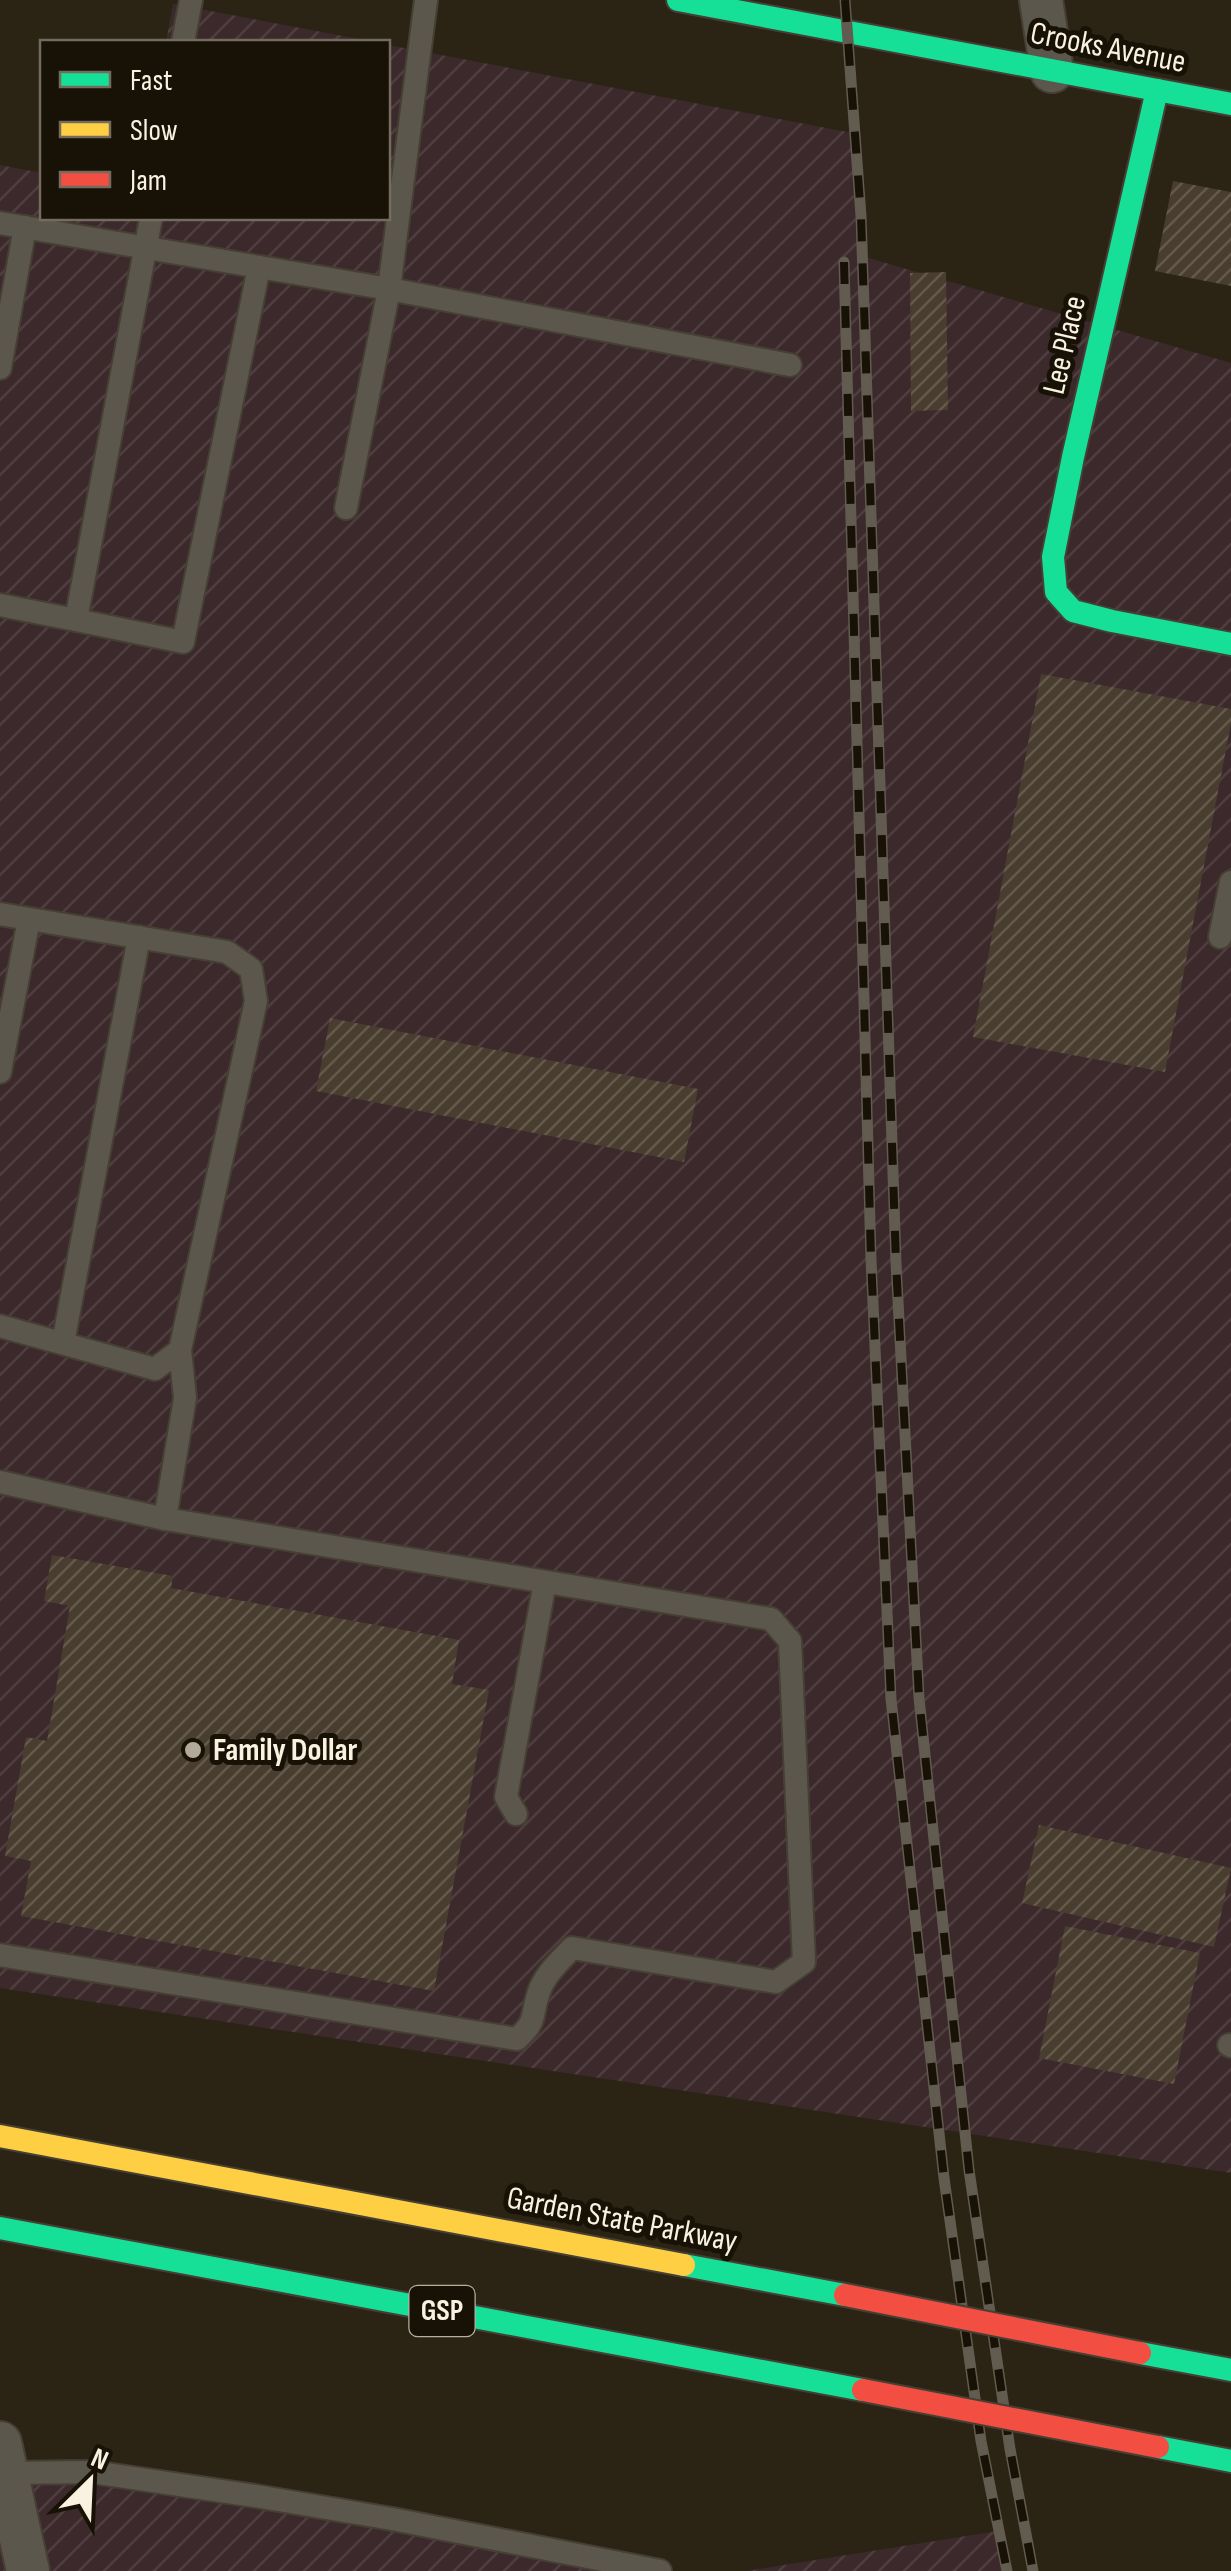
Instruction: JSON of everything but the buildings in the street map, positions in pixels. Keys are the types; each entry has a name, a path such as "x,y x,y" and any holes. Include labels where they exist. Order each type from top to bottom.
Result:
{"main road":[{"name":"Crooks Avenue","path":"678,0 732,5 1231,104"},
{"name":"Lee Place","path":"1157,90 1077,438 1053,558 1056,592 1073,611 1231,644"},
{"name":"Garden State Parkway","path":"0,2136 1231,2370"},
{"name":"GSP","path":"11,2230 1231,2461"}],"street":[{"path":"1041,0 1052,71"},
{"path":"2,2463 28,2571"}],"lane":[{"path":"183,40 191,0"},
{"path":"346,508 389,288 426,0"},
{"path":"76,620 150,220"},
{"path":"0,223 389,288 790,366"},
{"path":"0,368 25,228"},
{"path":"0,605 183,642 258,266"},
{"path":"1220,937 1231,882"},
{"path":"0,914 227,952 250,969 256,1001 180,1350 184,1398 165,1519"},
{"path":"0,1072 29,919"},
{"path":"63,1343 140,937"},
{"path":"0,1326 155,1369 180,1350"},
{"path":"0,1482 165,1519 771,1619 790,1642 804,1962 776,1982 572,1948 550,1970 538,1993 533,2024 518,2039 0,1955"},
{"path":"516,1814 506,1797 545,1582"},
{"path":"2,2463 92,2472 392,2519 660,2571"}],"shaded area":[{"path":"173,4 364,40 166,40"},
{"path":"390,45 858,134 865,257 1231,363 1231,2173 0,1988 0,165 40,173 40,220 390,220"},
{"path":"0,2460 667,2571 0,2571"},
{"path":"1004,2530 1010,2571 747,2571"}],"railway":[{"path":"845,0 861,216 896,1263 919,1698 969,2170 1010,2449 1033,2571"},
{"path":"844,262 871,1259 891,1699 944,2178 981,2441 1007,2571"}],"traffic: fast":[{"path":"678,0 1231,104"},
{"path":"1157,90 1073,457 1053,557 1056,592 1073,611 1231,644"},
{"path":"0,2228 863,2390"},
{"path":"684,2265 845,2295"},
{"path":"1140,2353 1231,2370"},
{"path":"1158,2447 1231,2461"}],"traffic: slow":[{"path":"0,2136 684,2265"}],"traffic: jam":[{"path":"845,2295 1140,2353"},
{"path":"863,2390 1158,2447"}],"place":[{"name":"Family Dollar","path":"193,1750"}]}
